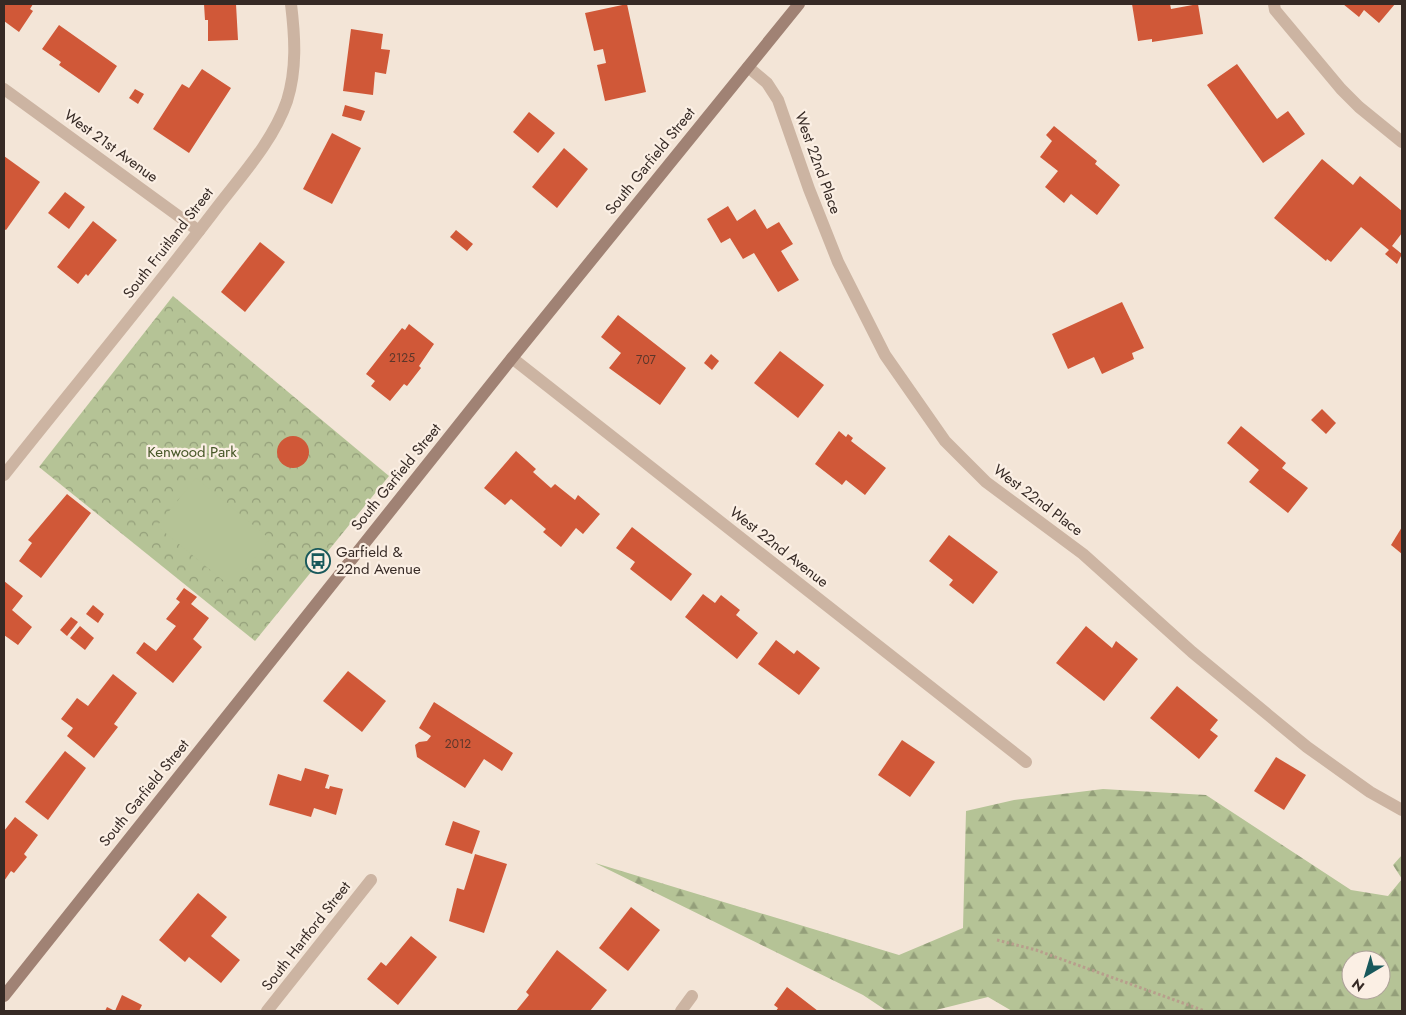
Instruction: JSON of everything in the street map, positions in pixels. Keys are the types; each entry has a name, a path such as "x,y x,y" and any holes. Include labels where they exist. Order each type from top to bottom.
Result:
{"street":[{"name":"South Fruitland Street","path":"4,475 199,231 271,136 287,101 295,62 295,34 291,4"},
{"name":"South Garfield Street","path":"4,996 512,358 799,4"},
{"path":"1274,4 1275,10 1341,89 1359,107 1402,142"},
{"name":"West 22nd Place","path":"748,67 767,83 778,100 809,189 838,262 885,355 945,441 986,482 1083,554 1192,652 1307,747 1370,792 1402,810"},
{"name":"West 21st Avenue","path":"4,88 199,231"},
{"name":"West 22nd Avenue","path":"512,358 1026,762"},
{"name":"South Hartford Street","path":"267,1011 371,880"},
{"path":"681,1011 692,996"}],"path":[{"path":"997,940 1036,950 1205,1011"}],"green space":[{"name":"Kenwood Park","path":"173,296 389,476 255,641 39,467"},
{"path":"196,478 270,539 231,587 157,526"},
{"path":"1103,789 1206,795 1351,890 1388,896 1402,879 1402,1011 1012,1011 988,997 932,1011 887,1011 863,995 595,863 899,955 963,928 966,811 1014,800"},
{"path":"1402,855 1402,879 1393,865"}],"building":[{"path":"4,4 33,4 30,9 33,11 19,32 4,21"},
{"path":"204,4 236,4 238,40 208,41 208,20 205,20"},
{"path":"627,4 646,92 605,101 597,65 606,63 603,49 594,51 585,13"},
{"path":"1132,4 1170,4 1171,9 1198,4 1203,34 1152,42 1152,39 1138,41"},
{"path":"1343,4 1395,4 1379,23 1364,10 1359,17"},
{"path":"59,25 117,66 99,93 59,65 61,62 42,49"},
{"path":"351,29 383,34 381,49 390,50 386,74 375,72 373,95 343,91"},
{"path":"1237,64 1277,119 1288,111 1305,134 1263,163 1207,85"},
{"path":"202,69 231,88 189,153 153,129 182,84 189,88"},
{"path":"135,89 144,94 138,104 129,98"},
{"path":"345,105 365,111 361,121 342,116"},
{"path":"529,112 555,133 538,153 513,132"},
{"path":"1054,126 1097,161 1095,164 1120,185 1097,215 1071,194 1064,203 1045,187 1058,171 1040,157 1052,141 1046,135"},
{"path":"332,133 361,148 332,204 303,189"},
{"path":"564,148 588,169 557,208 532,187"},
{"path":"4,156 40,182 6,230 4,229"},
{"path":"1322,159 1353,185 1360,176 1402,211 1402,233 1392,246 1402,254 1397,264 1385,254 1389,250 1361,227 1331,262 1327,259 1326,261 1274,218"},
{"path":"65,192 85,207 69,229 48,213"},
{"path":"728,206 737,221 755,209 767,229 779,222 793,244 781,251 799,280 778,292 754,253 743,259 730,238 721,243 707,219"},
{"path":"93,221 117,240 88,276 86,274 78,284 57,267"},
{"path":"456,230 473,244 467,251 450,237"},
{"path":"260,242 285,262 245,312 221,292"},
{"path":"1122,302 1144,348 1132,353 1134,359 1102,374 1094,357 1068,369 1052,334"},
{"path":"618,315 686,368 660,405 609,368 621,353 601,337"},
{"path":"409,324 434,344 419,366 421,368 407,386 404,384 390,401 371,386 375,381 366,374 402,328 405,330"},
{"path":"780,351 824,385 798,418 754,383"},
{"path":"711,354 719,361 712,370 704,363"},
{"path":"1322,409 1336,423 1326,434 1311,420"},
{"path":"1241,426 1286,463 1282,468 1308,488 1288,513 1249,482 1259,470 1227,443"},
{"path":"839,431 846,437 848,434 853,438 851,441 886,468 865,495 846,480 842,485 815,464"},
{"path":"293,436 299,437 304,441 308,446 308,458 304,463 299,467 293,468 287,467 282,463 278,458 277,452 278,446 282,441 287,437"},
{"path":"516,451 536,469 533,472 551,488 555,484 575,500 578,495 600,514 583,534 576,528 561,547 543,532 546,529 511,499 505,505 484,488"},
{"path":"67,494 91,513 41,578 19,561 32,543 28,540"},
{"path":"632,527 692,574 671,601 630,569 635,562 616,548"},
{"path":"1402,527 1402,554 1391,545"},
{"path":"949,535 998,572 973,604 949,585 953,580 929,561"},
{"path":"4,581 23,596 12,610 32,627 18,645 4,635"},
{"path":"184,588 197,597 191,604 209,618 193,639 202,647 173,683 136,653 144,642 156,651 176,626 166,619 180,602 176,599"},
{"path":"703,594 715,603 721,595 740,610 736,615 758,633 737,659 685,617"},
{"path":"93,605 104,614 98,623 86,614"},
{"path":"71,617 78,622 67,636 60,630"},
{"path":"80,626 94,638 85,650 70,638"},
{"path":"1086,626 1112,648 1116,641 1138,659 1104,701 1056,663"},
{"path":"776,640 794,654 797,650 820,668 799,695 758,664"},
{"path":"348,671 386,701 362,732 323,701"},
{"path":"113,674 137,693 114,724 118,727 94,758 67,736 73,728 61,719 77,698 88,706"},
{"path":"1177,686 1218,720 1210,730 1218,736 1199,759 1150,718"},
{"path":"434,702 513,753 502,771 484,759 465,788 417,757 415,745 419,742 427,741 431,736 419,728"},
{"path":"902,740 935,762 910,797 878,775"},
{"path":"65,751 86,768 48,820 25,802"},
{"path":"1276,757 1306,775 1284,810 1254,791"},
{"path":"305,768 329,775 325,788 329,789 330,786 343,789 336,815 314,808 311,817 269,805 278,774 301,781"},
{"path":"15,817 38,835 24,854 27,857 14,873 11,871 4,881 4,831"},
{"path":"453,821 480,831 472,854 445,845"},
{"path":"475,854 507,864 484,933 449,921 457,888 464,890"},
{"path":"198,893 227,917 211,936 240,960 221,983 189,957 185,962 159,940"},
{"path":"631,907 660,930 628,971 599,948"},
{"path":"411,936 437,957 398,1005 367,979 381,962 386,966"},
{"path":"557,950 607,990 590,1011 516,1011 529,995 526,992"},
{"path":"787,987 818,1011 776,1011 778,1008 774,1005"},
{"path":"122,995 142,1005 139,1011 115,1011"},
{"path":"107,1007 115,1011 105,1011"}],"place":[{"name":"Garfield & 22nd Avenue","path":"318,561"}]}
